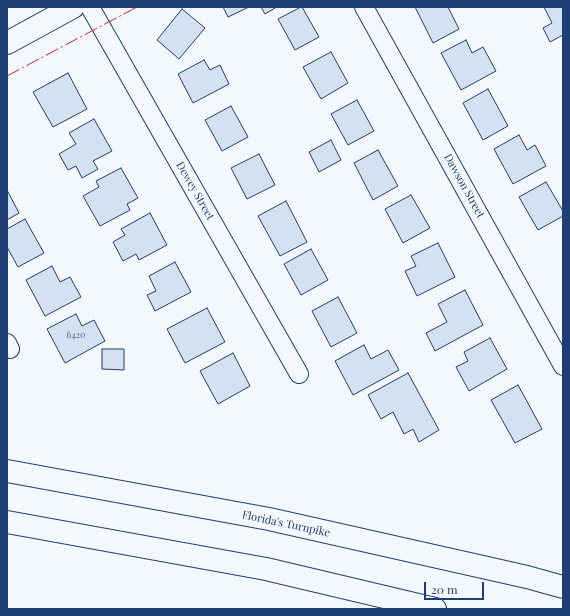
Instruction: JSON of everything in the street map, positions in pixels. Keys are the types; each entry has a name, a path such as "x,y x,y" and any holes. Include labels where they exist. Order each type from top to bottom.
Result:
{"main road":[{"path":"7,43 73,7"},
{"name":"Florida's Turnpike","path":"7,471 269,519 527,577 563,587"},
{"path":"7,522 266,569 435,609"}],"street":[{"name":"Dewey Street","path":"90,7 299,374"},
{"name":"Dawson Street","path":"364,7 563,366"}],"building":[{"path":"223,7 249,7 228,17"},
{"path":"261,7 275,7 275,8 265,14"},
{"path":"301,7 319,37 295,50 278,19"},
{"path":"415,7 448,7 459,29 433,43"},
{"path":"544,7 563,7 563,35 550,42 543,28 552,23"},
{"path":"182,9 205,28 179,59 157,40"},
{"path":"466,40 472,53 483,47 496,71 461,90 441,53"},
{"path":"331,52 348,83 321,99 303,67"},
{"path":"204,60 210,70 220,65 229,84 193,103 178,74"},
{"path":"68,73 87,109 53,127 33,92"},
{"path":"488,89 508,126 483,140 463,103"},
{"path":"357,100 374,131 348,145 331,114"},
{"path":"231,106 248,137 222,151 205,120"},
{"path":"94,119 112,151 93,161 98,169 82,178 76,166 68,170 59,154 76,144 69,133"},
{"path":"519,135 527,150 535,145 546,166 513,184 494,149"},
{"path":"331,140 341,160 319,172 309,152"},
{"path":"378,150 398,186 373,200 354,163"},
{"path":"259,154 275,185 247,199 231,168"},
{"path":"121,168 138,198 127,204 130,210 100,226 83,196 99,187 96,181"},
{"path":"546,182 563,211 563,216 538,230 519,197"},
{"path":"7,190 19,213 7,220"},
{"path":"411,195 430,228 403,243 385,209"},
{"path":"286,201 307,242 280,256 258,216"},
{"path":"150,213 167,245 139,260 136,254 123,261 113,242 125,235 121,229"},
{"path":"25,219 44,253 18,267 7,247 7,229"},
{"path":"438,243 455,277 417,296 405,271 416,266 411,256"},
{"path":"311,249 328,280 301,295 284,264"},
{"path":"175,262 191,292 155,311 147,295 156,291 149,276"},
{"path":"52,266 60,282 70,277 81,297 45,316 26,280"},
{"path":"465,290 483,325 435,351 426,333 447,322 438,304"},
{"path":"338,297 357,333 331,347 312,311"},
{"path":"207,308 225,342 185,363 167,329"},
{"path":"76,314 82,326 94,320 105,341 65,363 47,329"},
{"path":"490,338 507,369 469,391 456,367 468,361 464,352"},
{"path":"364,345 371,359 388,350 399,370 353,395 335,361"},
{"path":"102,349 124,349 124,370 102,369"},
{"path":"233,353 250,386 218,404 200,371"},
{"path":"408,373 439,430 419,442 413,429 404,434 393,412 381,419 368,395"},
{"path":"518,385 542,429 515,443 491,400"}],"power":[{"path":"7,76 137,7"}]}
